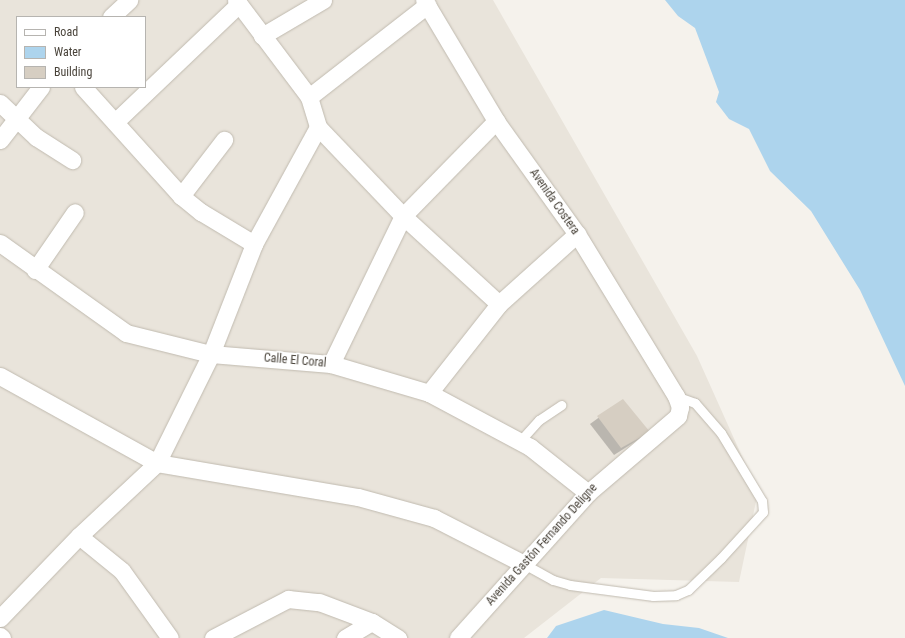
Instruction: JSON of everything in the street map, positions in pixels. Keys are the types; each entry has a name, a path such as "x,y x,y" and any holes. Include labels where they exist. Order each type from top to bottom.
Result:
{"street":[{"path":"112,16 129,0"},
{"path":"262,36 324,0"},
{"path":"115,122 237,2 309,97 318,127 403,216 499,304"},
{"path":"309,97 426,2"},
{"name":"Avenida Costera","path":"426,2 496,121 577,234 678,401"},
{"path":"0,140 40,88"},
{"path":"84,88 181,196 201,212 254,244"},
{"path":"0,103 36,137 72,160"},
{"path":"331,364 403,216 496,121"},
{"path":"0,618 79,536 156,463 211,354 254,244 318,127"},
{"path":"181,196 224,140"},
{"path":"35,270 75,212"},
{"path":"429,393 499,304 577,234"},
{"name":"Calle El Coral","path":"0,243 35,270 126,333 211,354 331,364 429,393 519,442 588,493"},
{"path":"0,376 156,463 358,497 411,511 434,518 524,564"},
{"name":"Avenida Gastón Fernando Deligne","path":"458,638 588,493 678,416 678,401"},
{"path":"79,536 122,571 170,638"},
{"path":"213,638 288,599 319,602 372,622 398,638"},
{"path":"346,638 372,622"}],"lane":[{"path":"524,564 553,580 570,585 653,596 676,595 688,590 721,558 763,512 762,501 721,433 695,403 678,401"},
{"path":"519,442 539,420 561,405"}],"shaded area":[{"path":"0,0 493,0 697,356 758,492 739,582 601,578 524,638 0,638"}],"water":[{"path":"665,0 905,0 905,386 860,290 811,211 770,171 749,129 729,119 716,102 719,92 695,28 678,16"},
{"path":"604,610 663,624 699,628 728,638 547,638 556,626"}],"building":[{"path":"623,399 650,432 621,448 597,416"}]}
